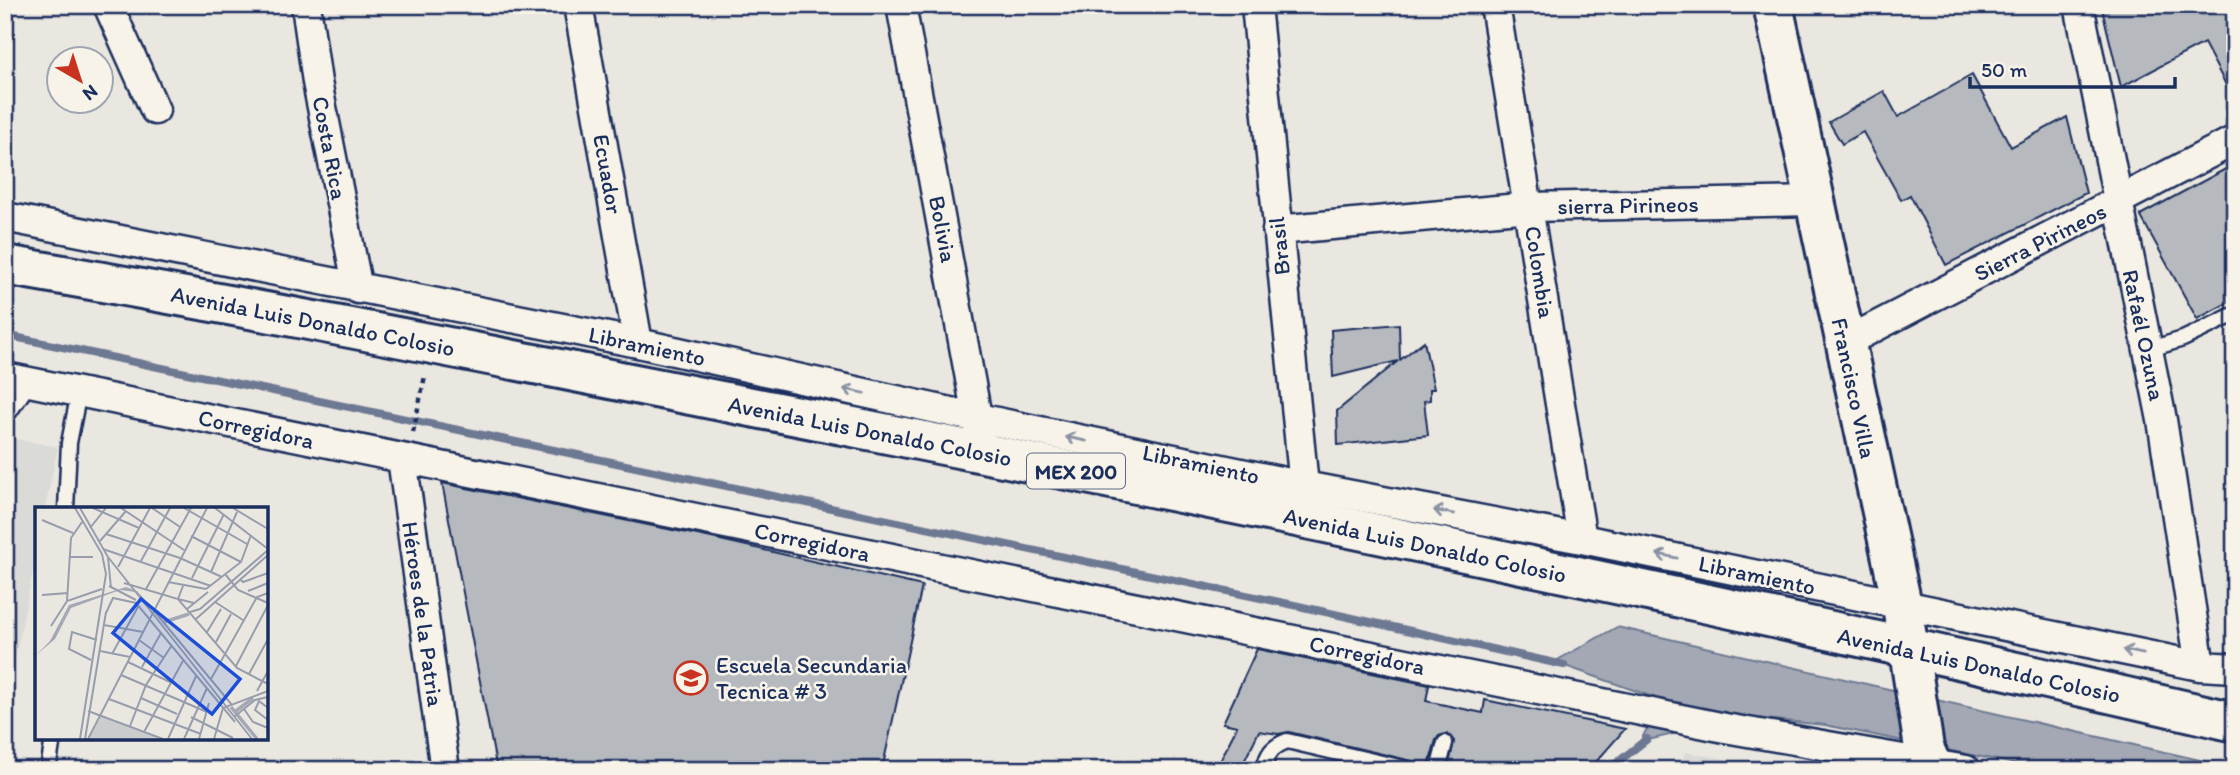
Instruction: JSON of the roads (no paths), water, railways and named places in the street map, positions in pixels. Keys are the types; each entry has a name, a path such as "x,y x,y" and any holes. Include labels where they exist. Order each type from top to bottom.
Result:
{"main road":[{"name":"Francisco Villa","path":"1773,5 1902,605 1911,666 1939,763"},
{"name":"Avenida Luis Donaldo Colosio","path":"5,265 981,436 1405,522 1911,666 2142,701 2235,722"},
{"name":"Avenida Luis Donaldo Colosio","path":"2142,701 2235,708"}],"street":[{"path":"108,5 156,110"},
{"name":"Costa Rica","path":"306,5 317,82 358,289"},
{"name":"Ecuador","path":"578,5 638,343"},
{"name":"Bolivia","path":"901,5 981,436"},
{"name":"Brasil","path":"1256,5 1304,486"},
{"name":"Colombia","path":"1495,5 1582,539"},
{"name":"Rafaél Ozuna","path":"2079,5 2164,433 2200,666"},
{"name":"Sierra Pirineos","path":"1844,343 2235,140"},
{"name":"sierra Pirineos","path":"1277,230 1530,207 1813,201"},
{"name":"Libramiento","path":"5,217 638,343 981,436 1304,486 1405,522 1582,539 2200,666 2235,668"},
{"path":"55,274 71,229"},
{"path":"195,297 200,256"},
{"name":"Corregidora","path":"18,380 79,393 407,449 1618,707 1725,728 1939,763"},
{"name":"Héroes de la Patria","path":"407,449 445,770"}],"lane":[{"path":"2147,350 2183,339 2235,314"},
{"path":"5,418 18,380"},
{"path":"66,507 68,443 79,393"},
{"path":"48,770 53,740"},
{"path":"1264,770 1266,755 1274,747 1287,741 1412,770"},
{"path":"1438,770 1445,743"}],"waterway":[{"path":"5,335 1294,605 1564,665"},
{"path":"1608,770 1647,739"}],"place":[{"name":"Escuela Secundaria Tecnica # 3","path":"691,678"}]}
